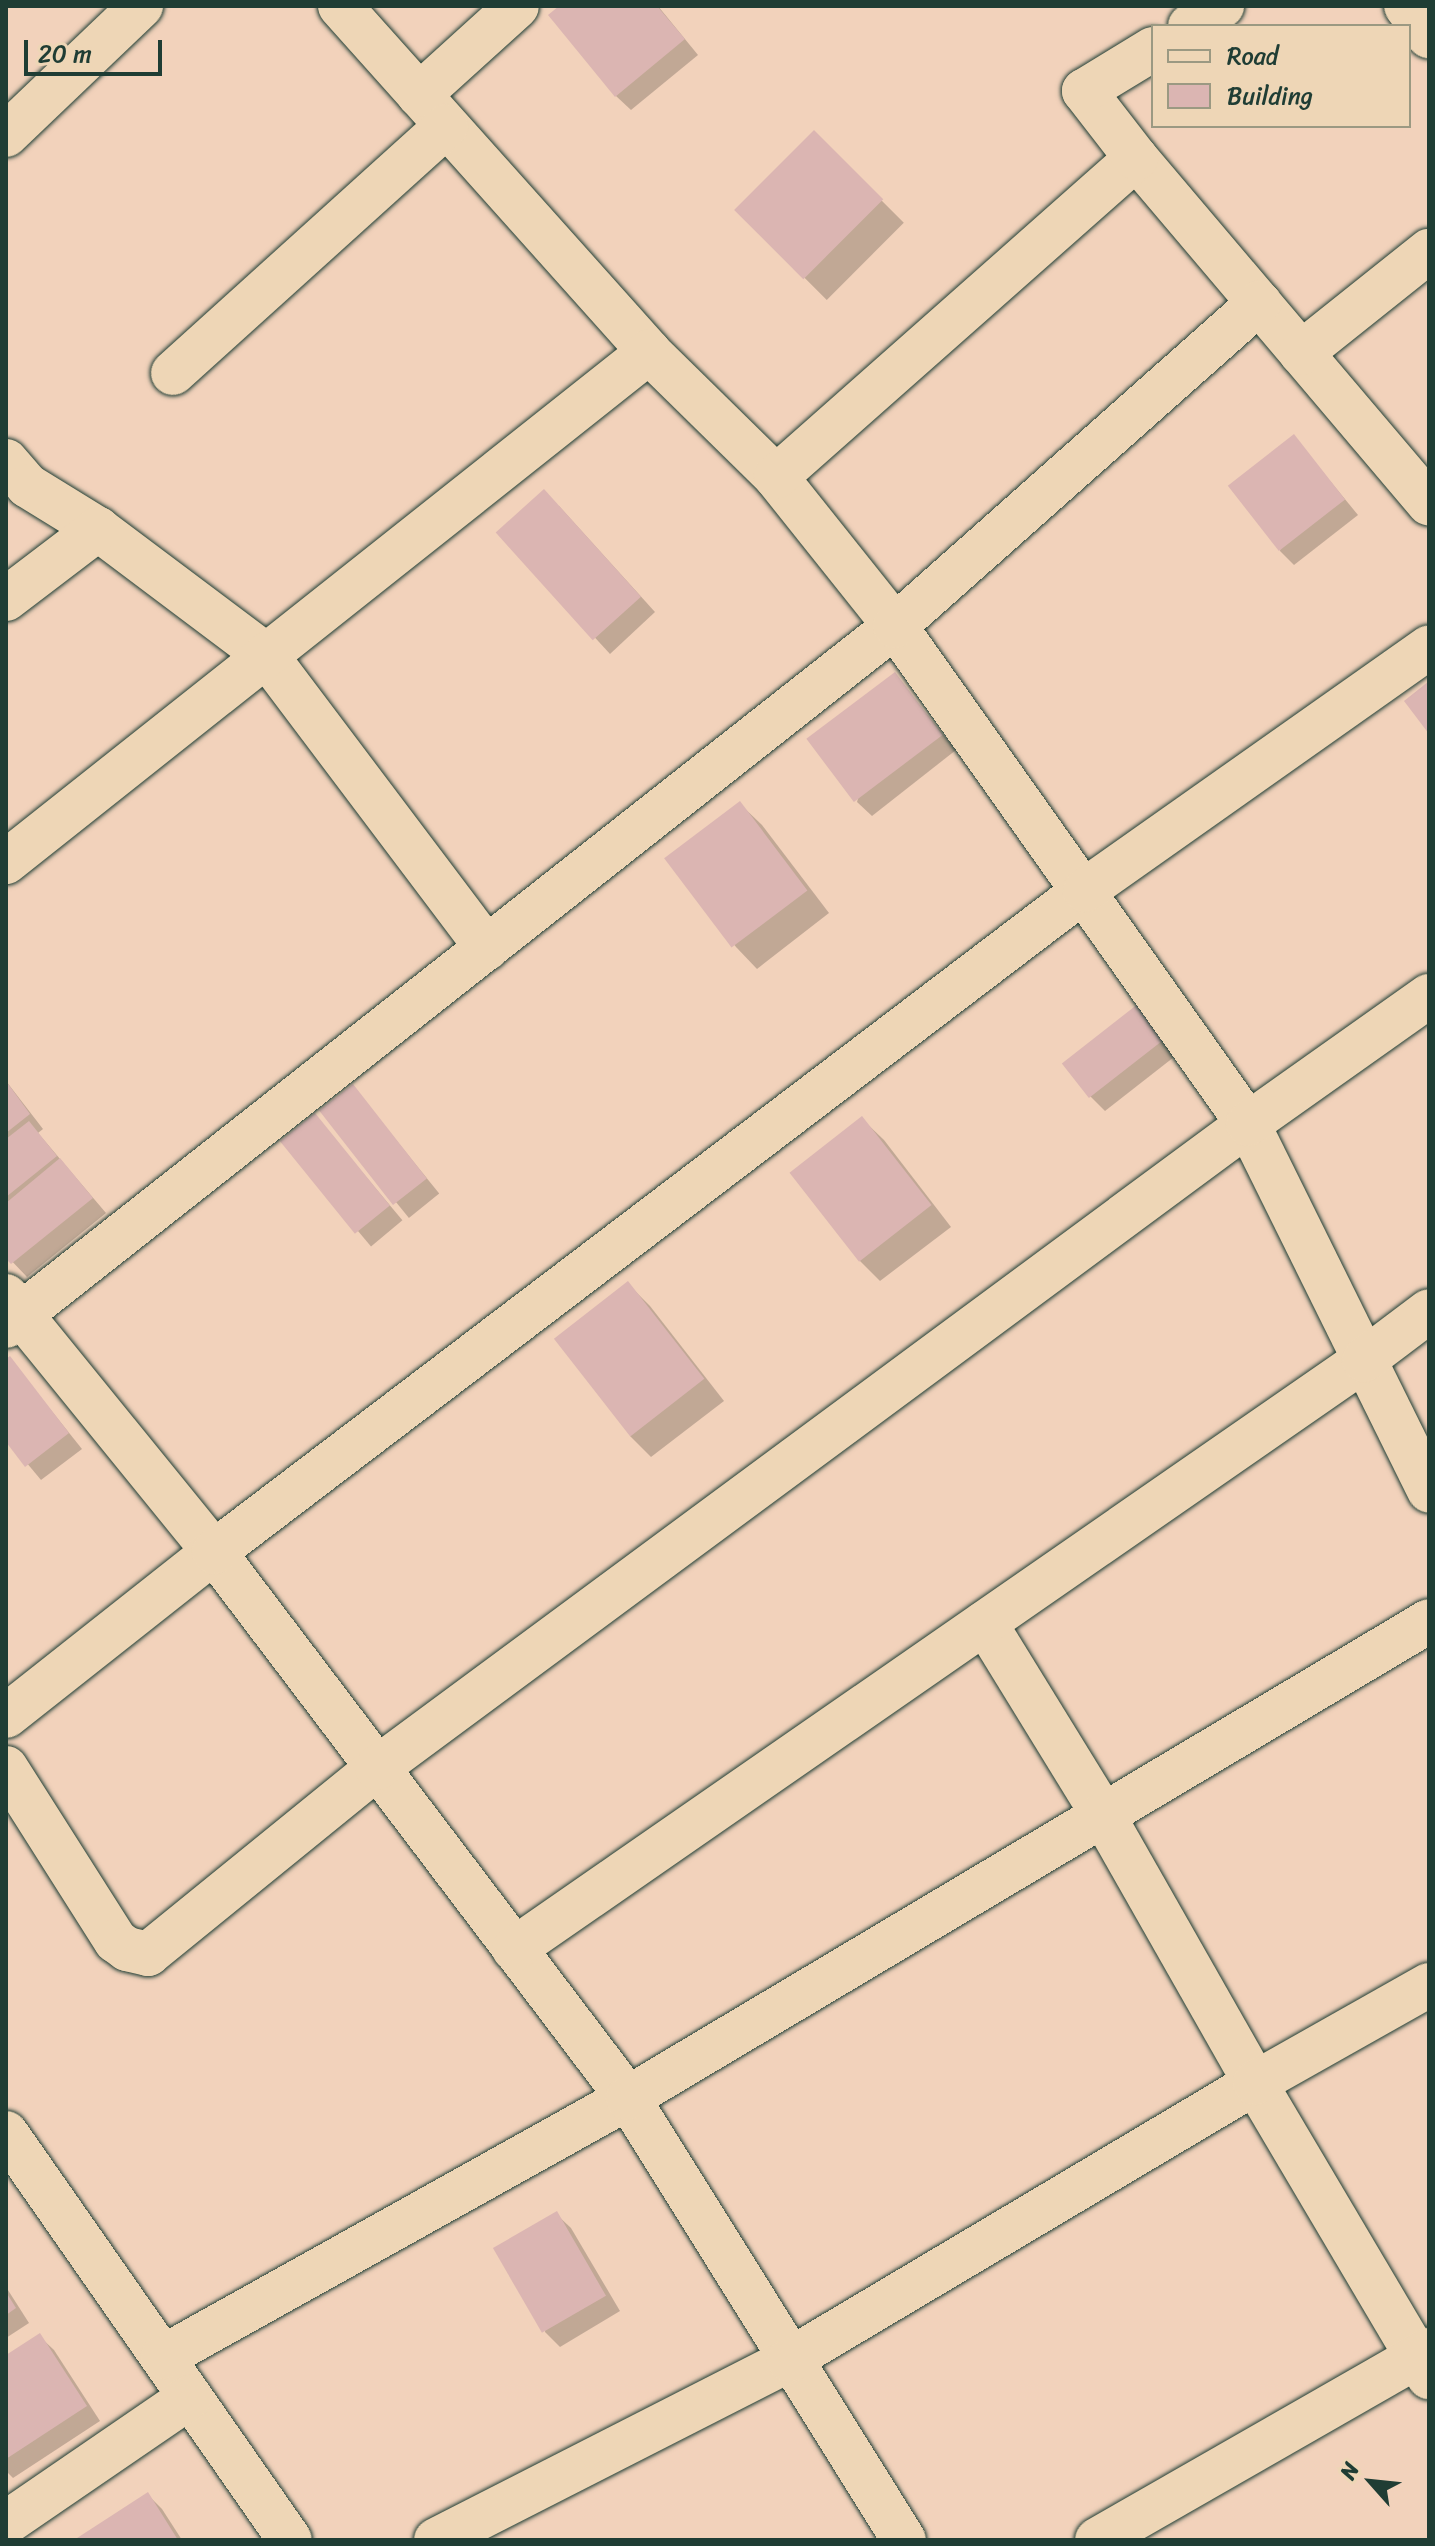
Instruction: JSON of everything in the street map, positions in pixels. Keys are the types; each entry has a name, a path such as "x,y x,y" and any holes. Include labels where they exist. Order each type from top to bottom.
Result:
{"street":[{"path":"6,135 141,6"},
{"path":"340,6 649,352 776,477 895,626 1248,1124 1429,1491"},
{"path":"173,373 432,110 517,6"},
{"path":"1193,24 1222,6"},
{"path":"1406,6 1429,36"},
{"path":"1151,50 1084,91 1136,158 1429,504"},
{"path":"776,477 1136,158"},
{"path":"1301,353 1429,251"},
{"path":"904,2540 628,2098 214,1552 11,1313 487,948 895,626 1259,303"},
{"path":"6,862 649,352"},
{"path":"6,461 28,486 98,529 266,655 487,948"},
{"path":"6,599 98,529"},
{"path":"6,1716 214,1552 1085,890 1429,647"},
{"path":"6,1768 116,1941 127,1949 148,1954 377,1768 1248,1124 1429,996"},
{"path":"514,1949 1364,1360 1429,1311"},
{"path":"163,2357 628,2098 1429,1621"},
{"path":"985,1623 1103,1815 1255,2083 1425,2362 1097,2540"},
{"path":"436,2540 789,2360 1255,2083 1429,1985"},
{"path":"6,2133 290,2540"},
{"path":"15,2540 6,2525 190,2397"}],"building":[{"path":"559,6 657,6 685,39 615,97 548,15"},
{"path":"814,130 883,199 803,279 734,210"},
{"path":"1294,434 1345,499 1279,551 1228,486"},
{"path":"544,489 641,597 593,640 496,532"},
{"path":"895,672 943,735 854,802 806,739"},
{"path":"1429,681 1429,734 1404,701"},
{"path":"740,801 807,890 732,948 664,858"},
{"path":"1143,1000 1170,1035 1089,1098 1062,1063"},
{"path":"6,1081 30,1114 6,1133"},
{"path":"353,1084 427,1179 393,1205 319,1110"},
{"path":"315,1113 390,1205 355,1234 280,1141"},
{"path":"862,1116 932,1205 859,1262 790,1173"},
{"path":"29,1121 57,1156 6,1197 6,1139"},
{"path":"60,1158 93,1198 11,1264 6,1259 6,1203"},
{"path":"628,1281 704,1379 630,1437 554,1339"},
{"path":"10,1356 69,1433 25,1467 6,1442 6,1359"},
{"path":"557,2211 606,2296 542,2333 493,2248"},
{"path":"6,2292 16,2308 6,2315"},
{"path":"40,2333 87,2406 6,2459 6,2355"},
{"path":"148,2492 178,2540 74,2540"}]}
